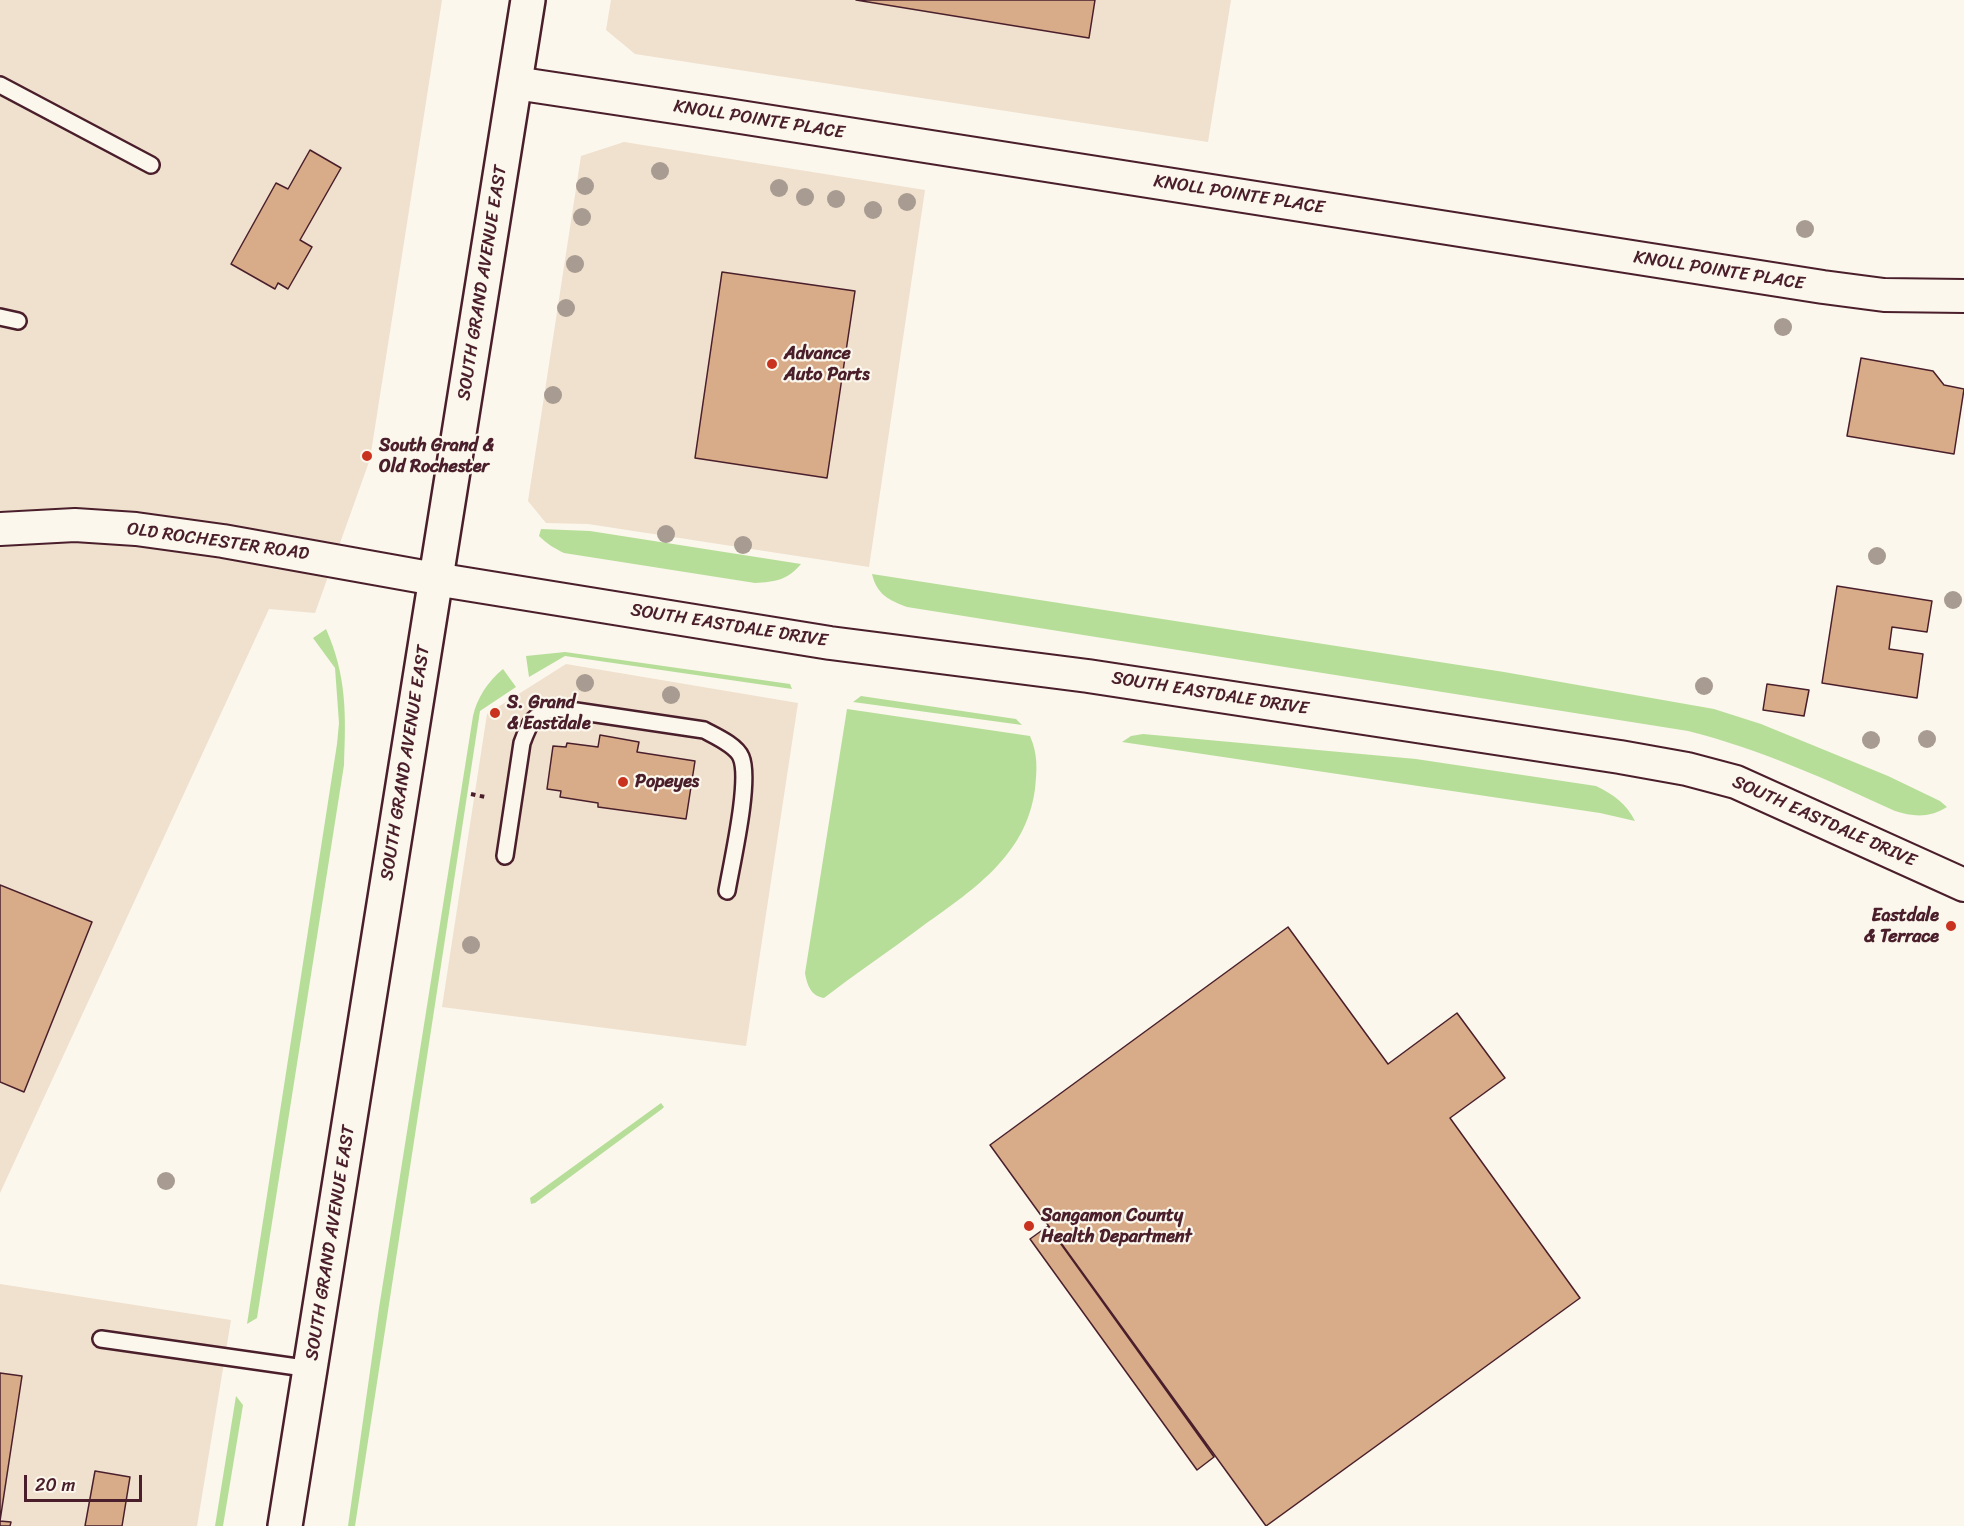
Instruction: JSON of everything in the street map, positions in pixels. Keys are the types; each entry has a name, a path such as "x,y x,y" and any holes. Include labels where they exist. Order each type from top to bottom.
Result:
{"main road":[{"name":"SOUTH GRAND AVENUE EAST","path":"285,1526 528,0"}],"street":[{"name":"KNOLL POINTE PLACE","path":"515,83 1823,287 1884,295 1964,296"},
{"name":"OLD ROCHESTER ROAD","path":"0,529 75,525 136,529 344,561 435,579"},
{"name":"SOUTH EASTDALE DRIVE","path":"435,579 830,643 1088,676 1687,769 1736,782 1964,885"}],"lane":[{"path":"0,85 151,165"},
{"path":"0,317 18,321"},
{"path":"505,856 522,743 528,726 539,713 556,708 704,730 725,741 741,756 745,782 727,891"},
{"path":"101,1339 311,1369"}],"path":[{"path":"471,794 493,798"}],"shaded area":[{"path":"0,0 442,0 370,459 315,613 269,609 0,1193"},
{"path":"611,0 1231,0 1208,142 635,54 606,30"},
{"path":"624,142 925,190 869,567 588,524 546,523 528,501 581,156"},
{"path":"566,664 798,703 746,1046 442,1007 487,714"},
{"path":"0,1284 231,1320 197,1526 0,1526"}],"green space":[{"path":"541,529 590,531 801,564 791,574 781,579 755,583 564,553 539,536"},
{"path":"872,574 1504,672 1714,709 1761,724 1888,776 1940,801 1947,807 1928,815 1895,811 1767,756 1688,731 907,607 885,596 877,587"},
{"path":"326,629 338,663 344,696 344,765 257,1318 247,1324 337,744 339,723 335,668 313,638"},
{"path":"565,652 790,684 792,689 565,656 529,677 526,656"},
{"path":"503,669 516,687 480,711 355,1526 348,1526 379,1308 473,716 484,690"},
{"path":"861,696 1016,719 1022,725 853,702"},
{"path":"847,709 1030,736 1036,756 1036,781 1030,813 1020,834 1008,853 993,870 958,900 824,998 816,995 810,989 805,973"},
{"path":"1143,734 1416,759 1596,786 1619,800 1635,821 1600,813 1122,742 1131,736"},
{"path":"661,1103 664,1107 662,1109 531,1204 530,1198"},
{"path":"236,1396 243,1405 223,1526 215,1526"}],"building":[{"path":"856,0 1095,0 1089,38"},
{"path":"310,150 341,168 300,240 312,247 288,289 278,283 275,289 231,264 276,183 288,189"},
{"path":"722,272 855,291 827,478 695,458"},
{"path":"1861,358 1933,371 1944,385 1964,389 1954,454 1847,436"},
{"path":"1837,586 1932,601 1927,632 1892,627 1889,649 1923,654 1917,698 1822,683"},
{"path":"1767,684 1809,690 1804,716 1763,710"},
{"path":"600,735 639,742 637,752 695,761 686,819 598,807 598,803 560,797 561,791 547,789 553,746 566,747 567,743 598,747"},
{"path":"0,885 92,922 24,1092 0,1082"},
{"path":"1288,927 1388,1064 1457,1013 1505,1078 1450,1118 1580,1298 1266,1526 990,1145"},
{"path":"1048,1226 1214,1457 1197,1470 1030,1239"},
{"path":"0,1373 22,1376 0,1521"},
{"path":"95,1471 130,1477 122,1526 85,1526"},
{"path":"0,1521 11,1522 10,1526 0,1526"}],"place":[{"name":"Advance Auto Parts","path":"772,364"},
{"name":"South Grand & Old Rochester","path":"367,456"},
{"name":"S. Grand & Eastdale","path":"495,713"},
{"name":"Popeyes","path":"623,782"},
{"name":"Eastdale & Terrace","path":"1951,926"},
{"name":"Sangamon County Health Department","path":"1029,1226"}]}
